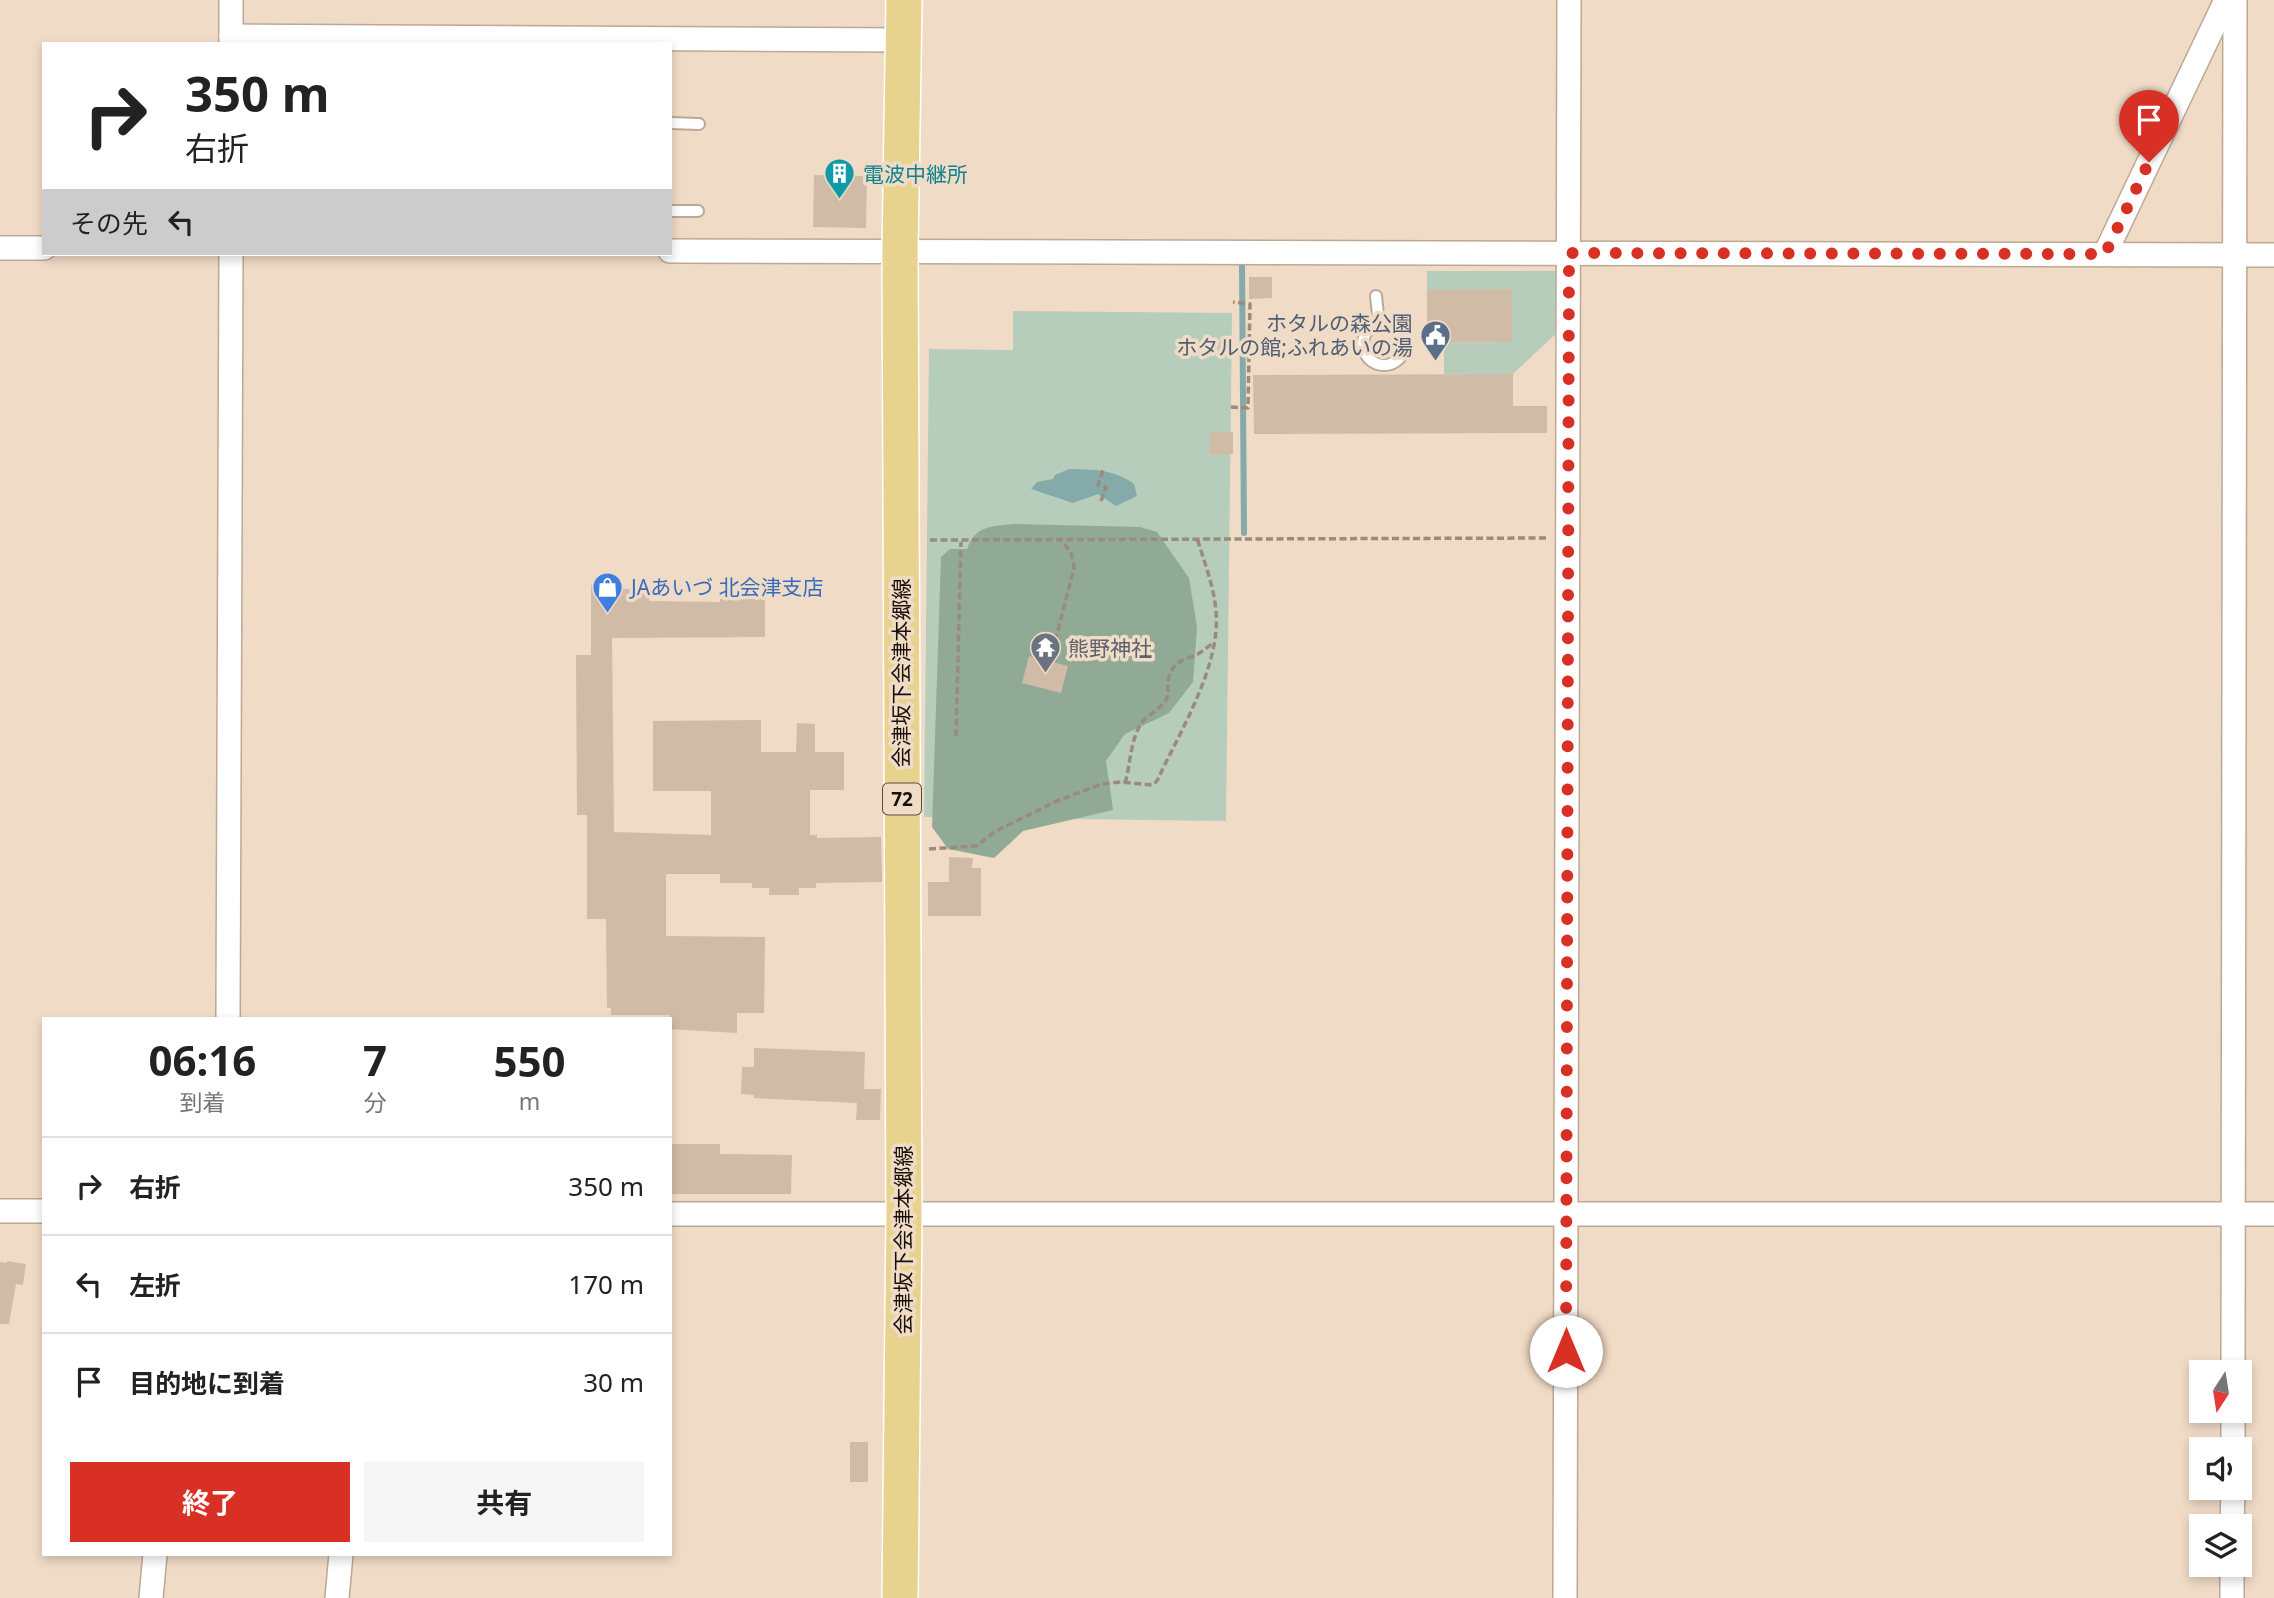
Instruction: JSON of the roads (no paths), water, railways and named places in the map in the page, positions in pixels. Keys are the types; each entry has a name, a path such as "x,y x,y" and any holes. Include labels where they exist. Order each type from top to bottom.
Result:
{"main road":[{"name":"会津坂下会津本郷線","path":"900,1598 904,1215 900,252 904,0"}],"street":[{"path":"231,0 231,40 904,40"},
{"path":"1565,1598 1569,0"},
{"path":"2105,254 2226,0"},
{"path":"2233,1360 2235,0"},
{"path":"0,248 42,248"},
{"path":"672,251 2274,254"},
{"path":"228,1017 231,256"},
{"path":"0,1210 42,1210"},
{"path":"672,1214 2274,1214"},
{"path":"151,1598 155,1556"},
{"path":"337,1598 341,1556"},
{"path":"2232,1577 2232,1598"}],"lane":[{"path":"672,123 699,124"},
{"path":"672,211 698,211"},
{"path":"1376,296 1378,324"}],"water":[{"path":"1069,469 1094,470 1127,479 1134,484 1137,496 1116,506 1098,494 1073,503 1031,489 1037,482 1053,479 1055,475"}],"waterway":[{"path":"1242,263 1244,533"}],"place":[{"name":"電波中継所","path":"840,201"},
{"name":"ホタルの森公園 ホタルの館;ふれあいの湯","path":"1436,362"},
{"name":"JAあいづ 北会津支店","path":"608,614"},
{"name":"熊野神社","path":"1045,675"}]}
